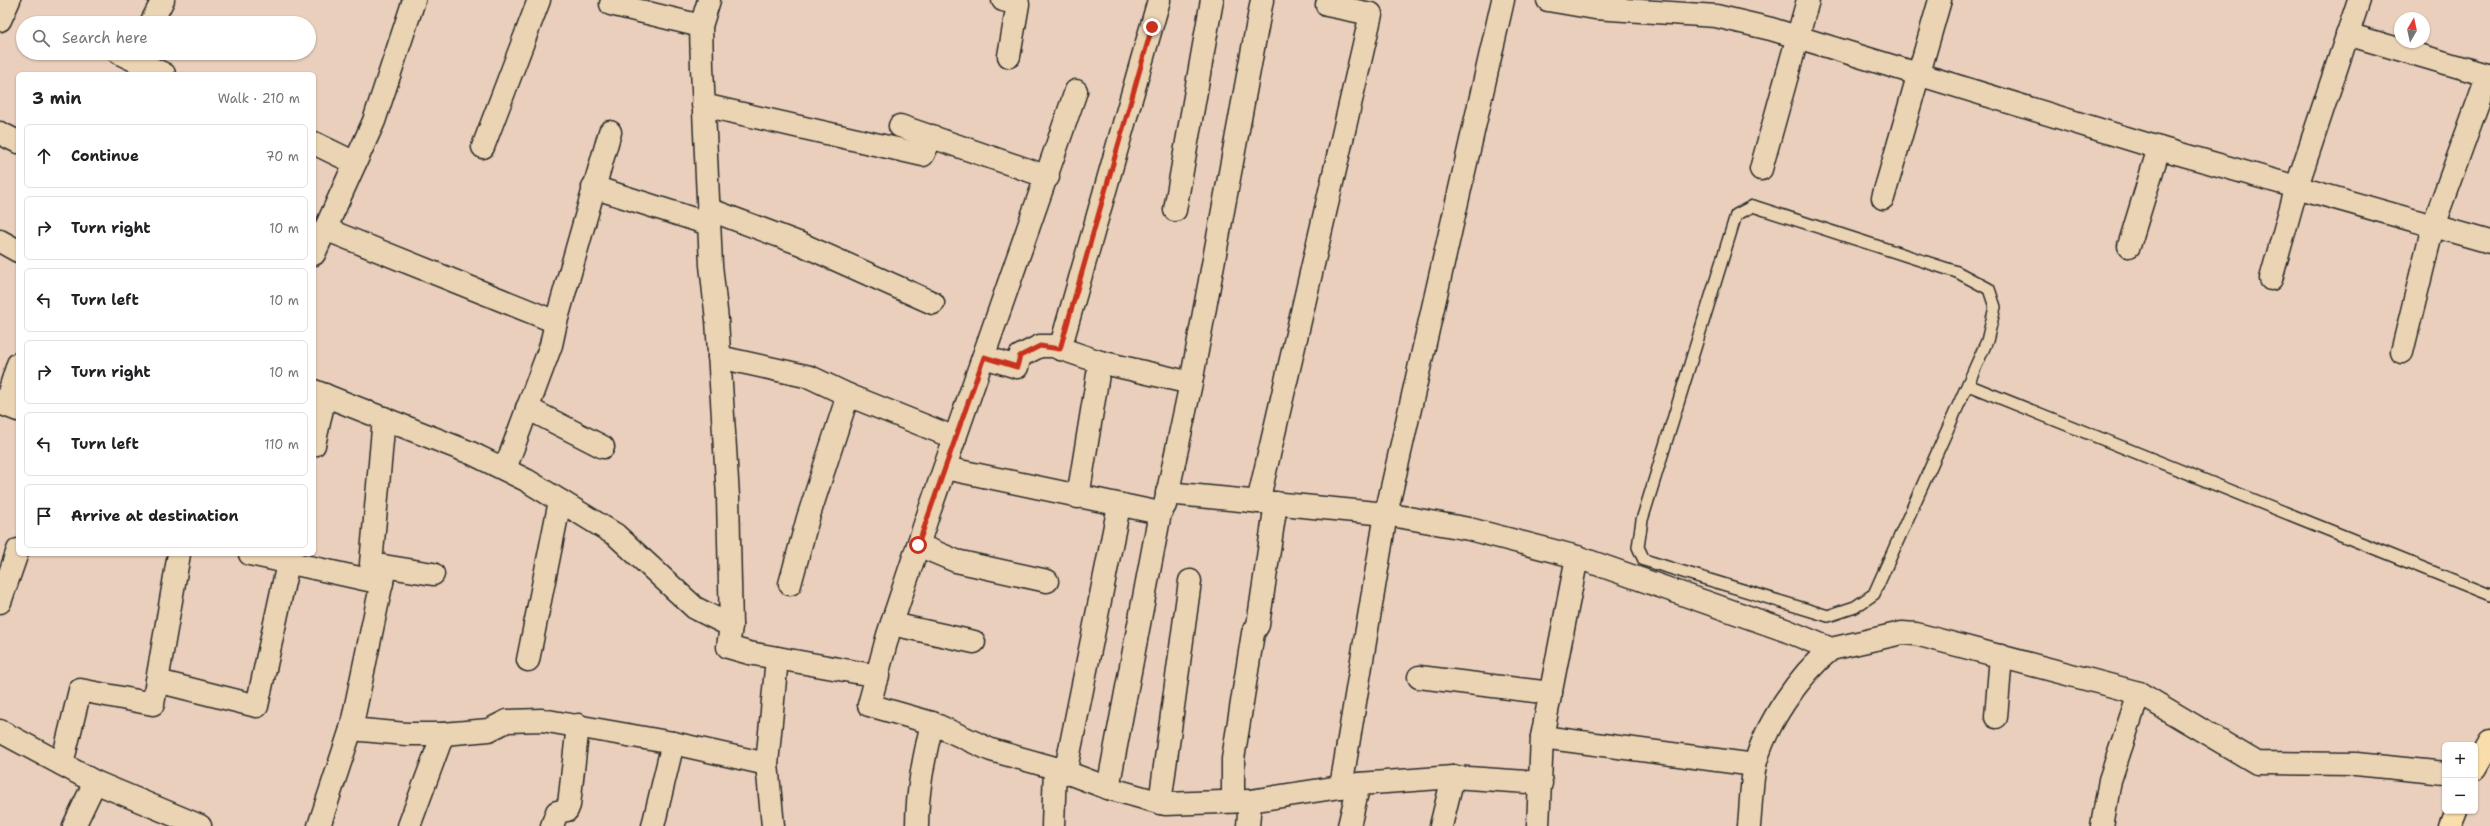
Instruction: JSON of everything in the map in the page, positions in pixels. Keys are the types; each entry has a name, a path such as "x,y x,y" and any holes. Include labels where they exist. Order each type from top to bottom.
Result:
{"main road":[{"path":"2478,763 2490,742"},
{"path":"2450,826 2455,814"}],"street":[{"path":"0,20 9,0"},
{"path":"155,16 163,0"},
{"path":"316,248 374,120 414,0"},
{"path":"483,147 539,0"},
{"path":"709,0 701,26 703,105 708,216 728,496 731,626 728,647 778,658 878,676"},
{"path":"1003,0 1018,4 1009,56"},
{"path":"1060,349 1159,0"},
{"path":"1175,210 1212,0"},
{"path":"1108,788 1160,513 1168,493 1190,383 1262,0"},
{"path":"1349,826 1350,785 1386,514 1503,0"},
{"path":"1548,0 1595,8 1691,7 1716,16 1797,37 2159,148 2490,242"},
{"path":"1761,168 1808,0"},
{"path":"1883,198 1940,0"},
{"path":"2271,279 2297,186 2359,0"},
{"path":"611,4 701,26"},
{"path":"1248,826 1233,759 1253,633 1258,625 1267,502 1371,14 1356,6 1327,5"},
{"path":"2347,34 2489,75 2433,226 2402,352"},
{"path":"137,60 160,72"},
{"path":"1076,91 1048,177 918,545 892,624 869,705 932,723 992,750 1060,771 1108,788 1160,803 1242,801 1350,785 1453,777 1541,783"},
{"path":"703,105 923,155 932,136"},
{"path":"900,126 1048,177"},
{"path":"505,470 551,345 593,187 610,132"},
{"path":"0,133 16,141"},
{"path":"316,144 355,162"},
{"path":"2129,246 2159,148"},
{"path":"593,187 708,216 801,244 933,303"},
{"path":"325,229 556,322"},
{"path":"0,241 16,250"},
{"path":"984,357 1017,367 1020,356 1040,346 1060,349 1100,362 1190,383"},
{"path":"719,357 810,376 848,395 955,438"},
{"path":"1078,497 1100,362"},
{"path":"16,370 5,405 16,409"},
{"path":"316,428 320,393 471,452 560,501 616,535 695,608 731,626"},
{"path":"790,584 808,518 848,395"},
{"path":"527,408 603,447"},
{"path":"384,418 371,564 384,575"},
{"path":"945,468 1119,506 1160,513"},
{"path":"1168,493 1386,514 1469,529 1577,557 1785,630 1831,649"},
{"path":"528,660 560,501"},
{"path":"1053,826 1060,771 1119,506"},
{"path":"918,545 956,561 1047,581"},
{"path":"0,602 5,569 16,553"},
{"path":"62,764 80,690 153,704 179,556"},
{"path":"270,556 289,558 384,575 433,574"},
{"path":"1538,826 1542,737 1577,557"},
{"path":"156,681 257,706 289,558"},
{"path":"319,826 351,729 384,575"},
{"path":"1160,803 1190,581"},
{"path":"892,624 974,642"},
{"path":"1749,826 1755,765 1775,716 1819,659 1831,649 1902,633 2001,656 2139,693 2257,763 2356,764 2442,773"},
{"path":"1996,717 2001,656"},
{"path":"773,826 767,764 778,658"},
{"path":"1419,677 1551,693"},
{"path":"2102,826 2110,780 2139,693"},
{"path":"351,729 406,734 443,734 489,730 507,721 542,720 578,725 672,743 767,764"},
{"path":"917,826 917,800 922,765 932,723"},
{"path":"552,826 557,812 567,810 569,805 578,725"},
{"path":"0,731 95,782 200,826"},
{"path":"409,826 443,734"},
{"path":"1542,737 1755,765"},
{"path":"653,826 672,743"},
{"path":"1441,826 1453,777"},
{"path":"74,826 95,782"}],"lane":[{"path":"1753,206 1911,255 1957,272 1989,289 1995,307 1987,341 1968,385 1874,594 1855,607 1828,616 1644,560 1638,547 1642,520 1736,215 1753,206"},
{"path":"1968,385 2490,595"}],"route":[{"path":"918,545 984,357 1017,367 1020,356 1040,346 1053,346 1060,349 1152,27"}]}
